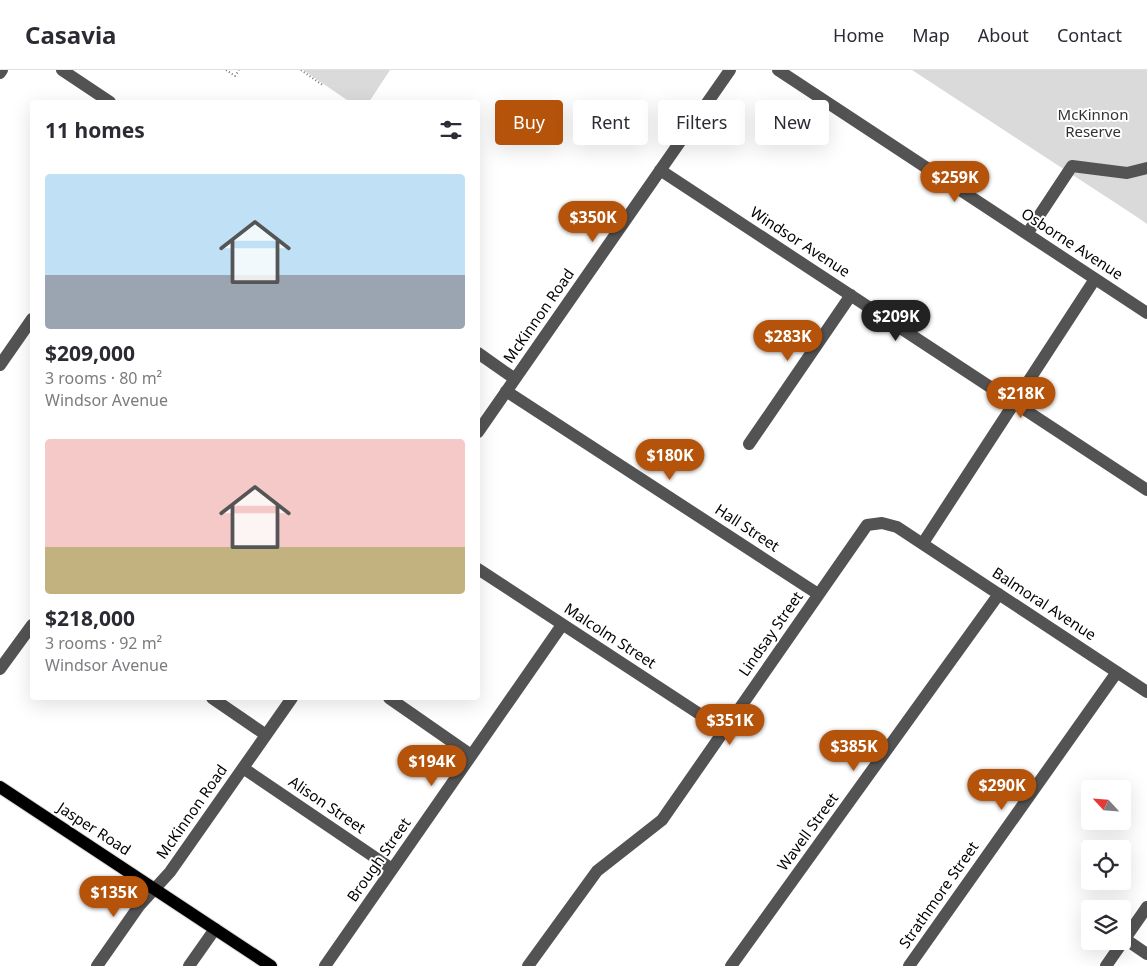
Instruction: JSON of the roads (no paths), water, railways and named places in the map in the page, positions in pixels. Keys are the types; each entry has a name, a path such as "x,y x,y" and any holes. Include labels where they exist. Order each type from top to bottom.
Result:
{"main road":[{"name":"Jasper Road","path":"0,787 270,966"}],"street":[{"path":"62,70 107,100"},
{"name":"McKinnon Road","path":"480,429 730,70"},
{"name":"Osborne Avenue","path":"778,70 1147,312"},
{"path":"1027,234 1072,166 1127,173 1147,168"},
{"name":"Windsor Avenue","path":"660,170 1147,490"},
{"path":"923,543 1095,278"},
{"path":"749,444 851,295"},
{"path":"0,365 30,322"},
{"path":"480,354 515,379"},
{"name":"Hall Street","path":"506,390 818,594"},
{"name":"Lindsay Street","path":"528,966 596,871 662,820 867,525 882,522 897,527 923,543"},
{"name":"Balmoral Avenue","path":"923,543 1147,692"},
{"name":"Malcolm Street","path":"480,570 724,730"},
{"name":"Wavell Street","path":"731,966 999,594"},
{"name":"Brough Street","path":"325,966 562,625"},
{"path":"0,670 30,627"},
{"name":"Strathmore Street","path":"909,966 1117,672"},
{"path":"215,700 266,735"},
{"name":"McKinnon Road","path":"97,966 139,906 170,872 291,700"},
{"path":"392,700 471,755"},
{"name":"Alison Street","path":"243,768 392,869"},
{"path":"1131,930 1147,907"},
{"path":"190,966 215,929"},
{"path":"1131,943 1147,954"},
{"path":"1106,966 1117,950"}],"park label":[{"name":"McKinnon Reserve","path":"1093,124"}]}
